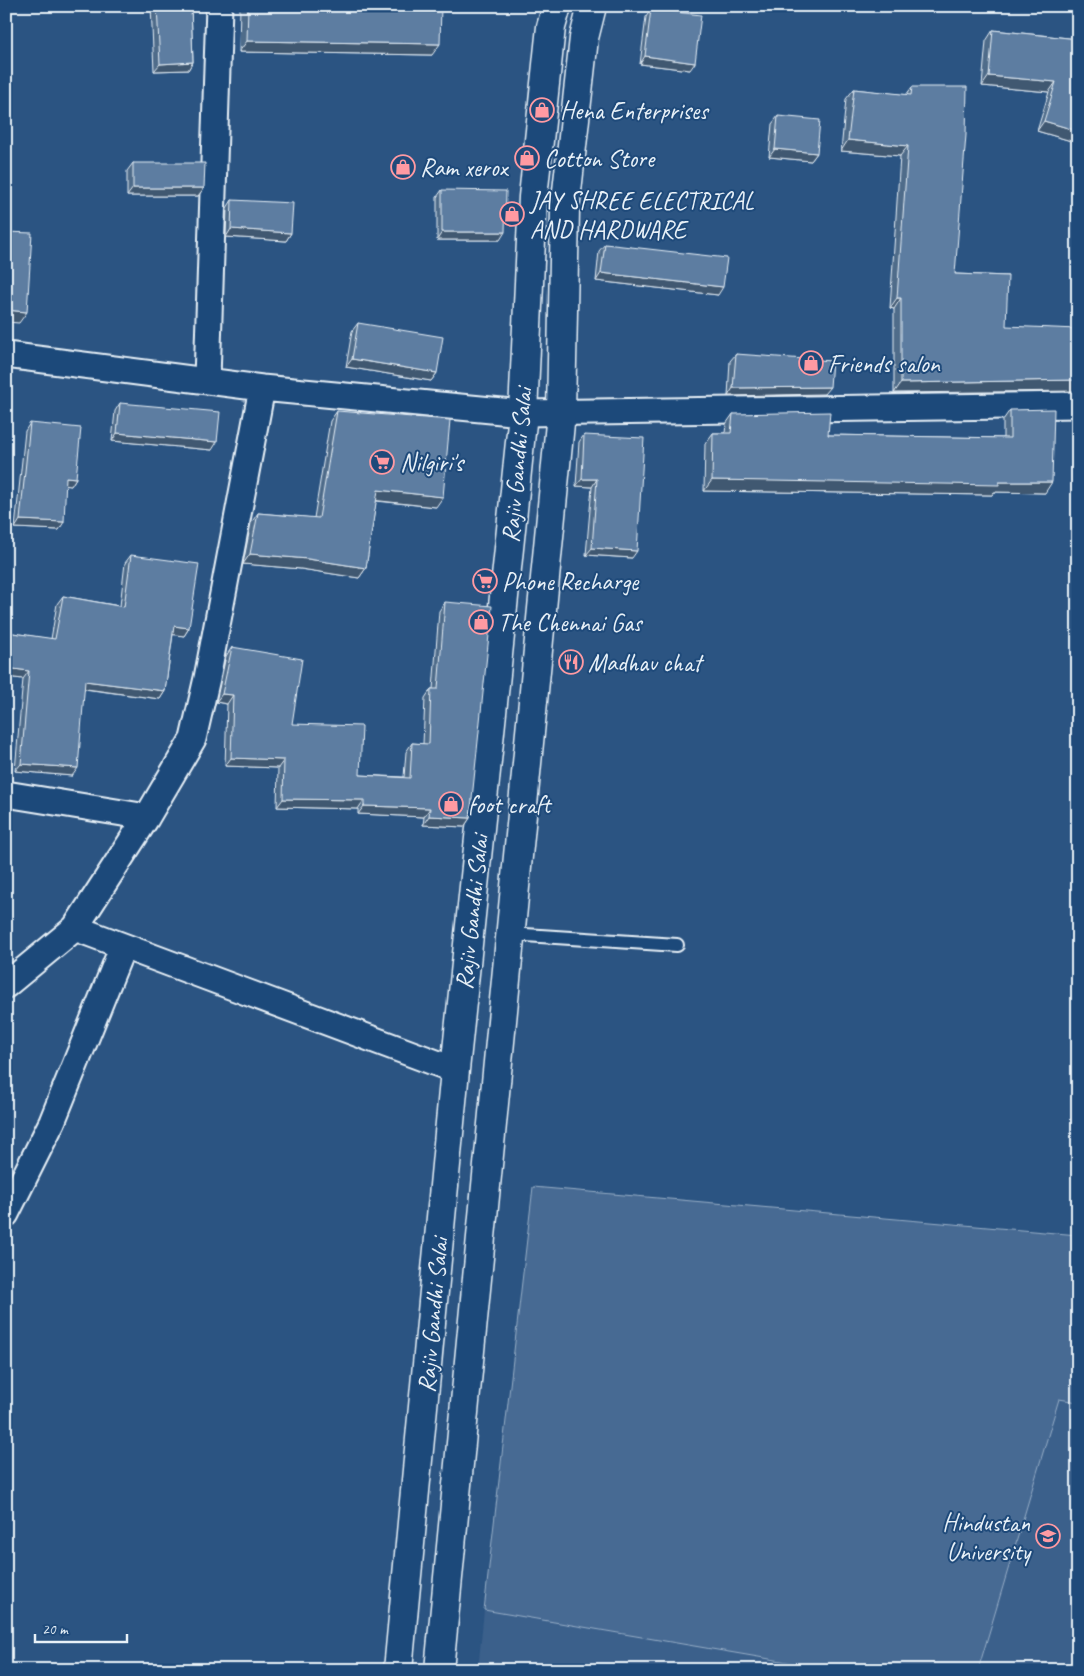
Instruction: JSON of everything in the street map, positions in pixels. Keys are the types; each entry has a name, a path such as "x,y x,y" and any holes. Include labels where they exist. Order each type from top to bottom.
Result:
{"main road":[{"name":"Rajiv Gandhi Salai","path":"398,1670 455,1070 523,413 533,197 551,27 557,6"},
{"name":"Rajiv Gandhi Salai","path":"439,1670 561,413 565,210 584,38 592,6"}],"street":[{"path":"207,379 219,6"},
{"path":"6,355 207,379 262,388 523,413 1078,405"},
{"path":"6,985 75,928 147,817 193,739 207,678 262,388"},
{"path":"6,794 147,817"},
{"path":"75,928 455,1070"},
{"path":"6,1214 52,1122 123,946"}],"lane":[{"path":"510,934 677,945"}],"shaded area":[{"path":"533,1187 1078,1235 1078,1402 1059,1399 978,1670 834,1670 484,1610"},
{"name":"Hindustan University","path":"1059,1399 1078,1402 1078,1670 978,1670"},
{"path":"484,1610 834,1670 478,1670"}],"building":[{"path":"157,6 191,6 193,62 160,64"},
{"path":"248,6 441,6 440,44 247,41"},
{"path":"651,9 701,15 695,63 645,56"},
{"path":"993,30 1078,39 1078,131 1044,121 1056,82 989,76"},
{"path":"912,87 967,87 966,135 955,274 1008,276 1006,326 1078,329 1078,380 901,383 901,298 897,298 908,146 848,140 854,89 911,95"},
{"path":"778,116 820,120 817,153 775,149"},
{"path":"133,163 205,163 204,188 133,188"},
{"path":"442,190 506,191 505,232 442,232"},
{"path":"232,200 293,203 291,233 231,229"},
{"path":"6,232 32,233 27,312 6,310"},
{"path":"605,244 727,258 723,287 601,273"},
{"path":"358,323 443,337 437,373 352,359"},
{"path":"736,354 832,361 830,387 733,388"},
{"path":"120,403 220,412 217,442 117,433"},
{"path":"1054,409 1052,482 999,482 999,485 712,480 713,433 731,433 733,414 830,412 828,435 1010,438 1010,410"},
{"path":"337,411 450,420 443,497 378,490 366,568 308,559 250,554 258,513 319,518"},
{"path":"30,423 81,428 76,478 66,477 64,522 20,520"},
{"path":"584,435 644,438 637,551 592,548 597,479 582,479"},
{"path":"131,555 199,564 189,628 174,626 165,691 85,681 78,768 21,764 29,671 6,668 6,632 55,639 63,596 124,607"},
{"path":"445,602 492,606 470,818 429,816 430,808 364,806 364,800 283,799 284,760 231,758 233,695 222,694 232,647 302,659 292,724 362,726 360,775 410,778 412,743 429,744 431,689 438,689"}],"place":[{"name":"Hena Enterprises","path":"542,110"},
{"name":"Cotton Store","path":"527,158"},
{"name":"Ram xerox","path":"403,167"},
{"name":"JAY SHREE ELECTRICAL AND HARDWARE","path":"512,214"},
{"name":"Friends salon","path":"811,363"},
{"name":"Nilgiri's","path":"382,462"},
{"name":"Phone Recharge","path":"485,581"},
{"name":"The Chennai Gas","path":"481,622"},
{"name":"Madhav chat","path":"571,662"},
{"name":"foot craft","path":"451,804"},
{"name":"Hindustan University","path":"1048,1536"}]}
